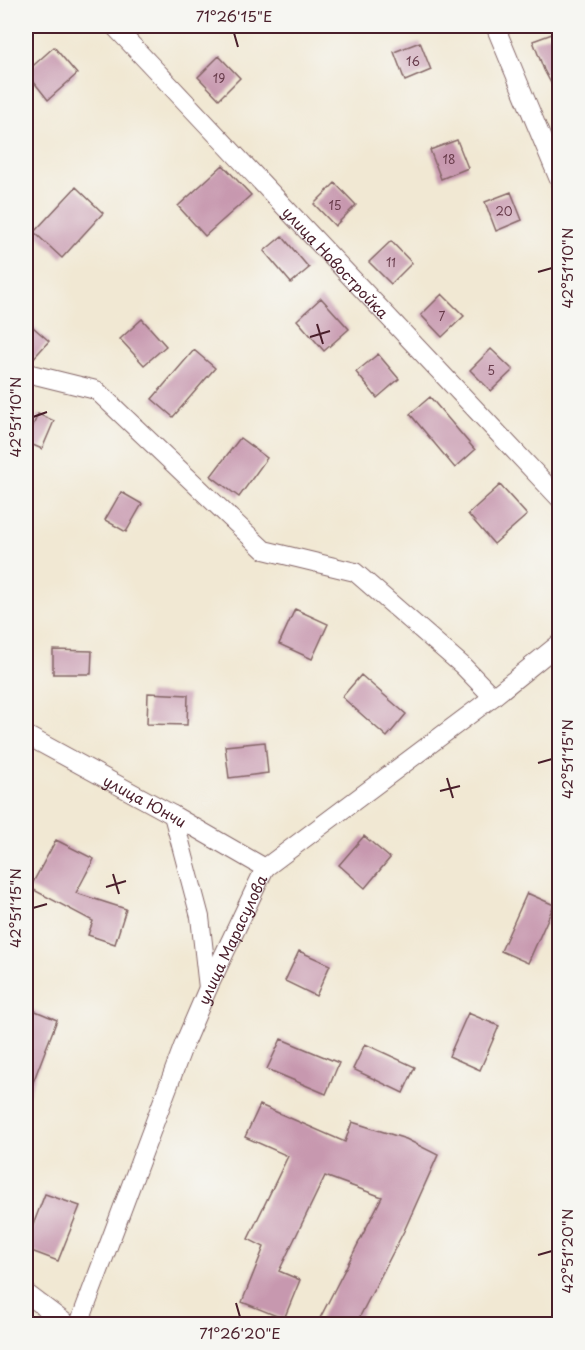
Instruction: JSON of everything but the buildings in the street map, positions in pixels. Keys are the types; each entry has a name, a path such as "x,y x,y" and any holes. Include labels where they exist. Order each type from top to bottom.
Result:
{"street":[{"name":"улица Новостройка","path":"114,26 560,499"},
{"path":"495,26 560,182"},
{"path":"26,371 96,390 264,550 356,572 463,666 494,697"},
{"name":"улица Марасулова","path":"80,1324 184,1044 265,868 494,697 560,643"},
{"name":"улица Юнчи","path":"26,735 265,868"},
{"path":"173,815 200,917 208,988"},
{"path":"26,1293 67,1324"}]}
